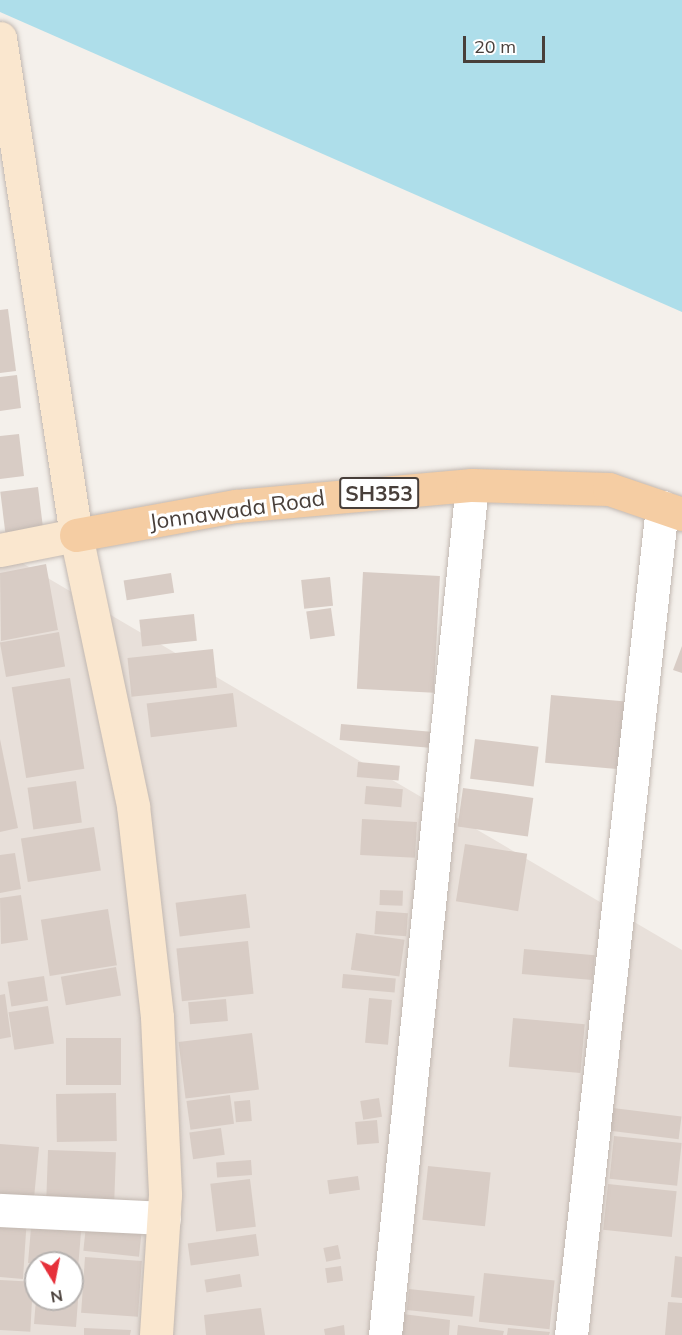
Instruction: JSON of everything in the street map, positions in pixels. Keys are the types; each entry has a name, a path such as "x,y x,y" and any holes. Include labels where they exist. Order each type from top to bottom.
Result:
{"main road":[{"path":"0,38 75,535 133,806 157,1017 164,1218 156,1335"},
{"name":"Jonnawada Road","path":"75,535 236,506 472,484 609,489 672,510"},
{"path":"0,550 75,535"}],"street":[{"path":"385,1335 472,484"},
{"path":"571,1335 672,510"},
{"path":"0,1210 164,1218"}],"shaded area":[{"path":"0,550 682,950 682,1335 0,1335"}],"water":[{"path":"0,0 682,0 682,312 0,12"}],"building":[{"path":"8,309 16,371 0,373 0,310"},
{"path":"17,375 21,408 0,411 0,377"},
{"path":"19,434 24,476 0,479 0,436"},
{"path":"38,487 43,529 5,533 0,492"},
{"path":"46,564 58,630 1,641 0,573"},
{"path":"363,572 440,576 434,693 357,689"},
{"path":"171,573 174,593 127,600 124,581"},
{"path":"330,577 333,606 304,609 301,580"},
{"path":"331,608 335,636 310,639 306,611"},
{"path":"194,614 197,641 142,647 139,620"},
{"path":"59,632 65,666 6,677 0,642"},
{"path":"682,646 682,673 673,670"},
{"path":"213,649 217,688 132,697 127,658"},
{"path":"70,678 84,769 26,778 12,687"},
{"path":"233,693 237,727 151,737 147,704"},
{"path":"551,695 626,702 620,769 545,763"},
{"path":"341,724 431,732 429,748 340,740"},
{"path":"0,739 18,828 0,832"},
{"path":"475,739 539,747 534,787 470,779"},
{"path":"358,762 400,766 399,781 357,777"},
{"path":"76,781 82,823 33,829 27,788"},
{"path":"366,786 403,789 401,807 364,804"},
{"path":"463,788 533,798 528,837 458,827"},
{"path":"362,819 417,822 415,858 360,855"},
{"path":"94,827 101,870 28,882 21,839"},
{"path":"465,844 527,854 518,911 456,901"},
{"path":"15,853 21,889 0,893 0,855"},
{"path":"380,890 403,891 402,906 379,905"},
{"path":"246,894 250,928 180,936 176,903"},
{"path":"21,895 28,940 1,944 0,898"},
{"path":"108,909 117,965 50,976 41,920"},
{"path":"376,911 408,913 406,936 374,934"},
{"path":"356,933 405,940 399,976 351,970"},
{"path":"248,941 254,994 182,1001 176,949"},
{"path":"524,949 595,955 593,980 522,974"},
{"path":"116,967 121,996 66,1005 61,977"},
{"path":"343,974 396,979 395,993 342,988"},
{"path":"44,976 48,1001 11,1006 7,982"},
{"path":"5,994 11,1037 0,1039 0,995"},
{"path":"369,998 392,1000 388,1045 365,1043"},
{"path":"226,999 228,1021 190,1024 188,1002"},
{"path":"48,1006 54,1044 14,1050 8,1012"},
{"path":"513,1018 585,1024 580,1073 509,1067"},
{"path":"252,1033 259,1090 185,1099 179,1042"},
{"path":"66,1038 121,1038 121,1085 66,1085"},
{"path":"116,1093 117,1141 57,1142 56,1094"},
{"path":"230,1095 234,1124 190,1130 186,1101"},
{"path":"379,1098 382,1117 363,1120 360,1101"},
{"path":"250,1100 252,1121 236,1122 234,1101"},
{"path":"613,1108 681,1116 679,1139 610,1131"},
{"path":"377,1120 379,1143 357,1145 355,1122"},
{"path":"221,1128 225,1155 193,1159 189,1132"},
{"path":"614,1136 682,1143 677,1186 610,1179"},
{"path":"0,1144 39,1147 33,1208 0,1206"},
{"path":"48,1150 116,1152 114,1207 46,1205"},
{"path":"251,1160 252,1175 217,1177 216,1162"},
{"path":"428,1166 491,1173 485,1226 422,1220"},
{"path":"358,1176 360,1190 329,1194 327,1180"},
{"path":"250,1179 256,1227 216,1232 210,1184"},
{"path":"608,1184 677,1191 672,1237 603,1230"},
{"path":"0,1214 27,1216 23,1279 0,1277"},
{"path":"32,1216 82,1220 79,1251 29,1251"},
{"path":"87,1216 143,1222 139,1257 83,1251"},
{"path":"256,1234 259,1256 191,1265 188,1244"},
{"path":"338,1245 341,1259 326,1262 323,1248"},
{"path":"675,1256 682,1257 682,1298 671,1297"},
{"path":"85,1257 142,1261 138,1317 81,1313 84,1311"},
{"path":"341,1266 343,1281 327,1283 325,1268"},
{"path":"484,1273 555,1280 549,1329 479,1322"},
{"path":"240,1274 242,1287 206,1292 204,1280"},
{"path":"0,1280 24,1281 24,1311 31,1311 30,1332 0,1330"},
{"path":"409,1289 475,1296 472,1317 407,1310"},
{"path":"668,1302 682,1303 682,1335 665,1335"},
{"path":"261,1308 265,1335 206,1335 204,1315"},
{"path":"35,1311 77,1311 76,1327 34,1324"},
{"path":"395,1313 450,1320 449,1335 393,1335"},
{"path":"344,1325 345,1335 325,1335 324,1329"},
{"path":"458,1325 504,1331 503,1335 457,1335"},
{"path":"84,1328 131,1330 130,1335 84,1335"},
{"path":"508,1328 550,1332 549,1335 507,1335"}]}
